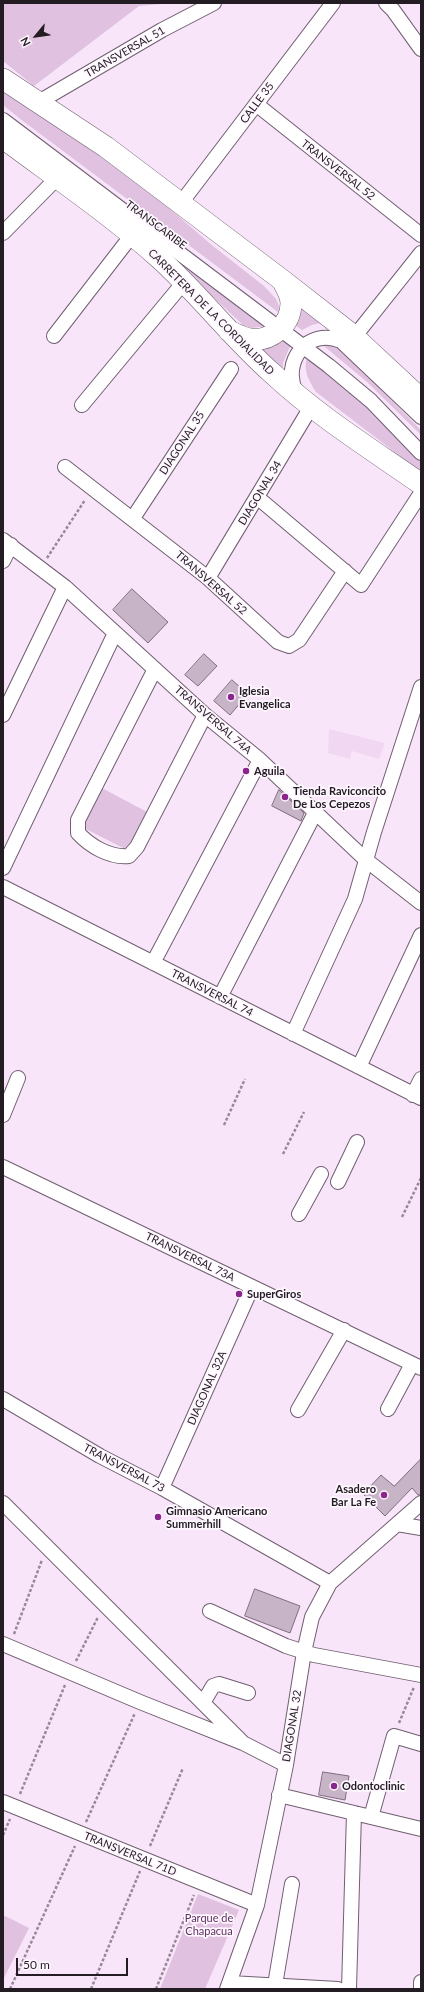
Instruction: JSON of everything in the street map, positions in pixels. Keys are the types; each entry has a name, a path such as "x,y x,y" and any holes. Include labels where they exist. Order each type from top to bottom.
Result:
{"highway":[{"path":"3,79 37,103 106,147 181,202 352,334 421,382"},
{"name":"CARRETERA DE LA CORDIALIDAD","path":"3,138 132,235 184,282 273,375 311,407 421,484"},
{"path":"229,330 249,339 261,339 272,335 284,326 290,313 291,303 289,292 282,280"},
{"path":"352,334 421,399"}],"street":[{"name":"TRANSVERSAL 51","path":"37,103 162,30 214,3"},
{"name":"CALLE 35","path":"181,202 333,3"},
{"path":"386,3 393,10 421,49"},
{"name":"TRANSVERSAL 52","path":"256,104 421,235"},
{"name":"TRANSCARIBE","path":"3,109 307,344 358,380 421,440"},
{"name":"TRANSCARIBE","path":"3,120 284,326"},
{"path":"3,233 56,178"},
{"path":"54,336 132,235"},
{"path":"352,334 421,253"},
{"path":"82,405 184,282"},
{"path":"311,407 297,393 292,380 292,366 297,354 307,344 324,336 331,336 341,341 421,417"},
{"name":"TRANSCARIBE","path":"307,344 370,401 421,453"},
{"name":"DIAGONAL 35","path":"133,518 231,369"},
{"name":"DIAGONAL 34","path":"208,578 311,407"},
{"name":"TRANSVERSAL 52","path":"65,467 133,518 208,578 278,642 289,646 299,640 345,571"},
{"path":"257,497 361,585 421,493"},
{"path":"3,561 7,542"},
{"name":"TRANSVERSAL 74A","path":"7,542 64,587 205,715 260,760 366,860 421,903"},
{"path":"3,715 64,587"},
{"path":"3,868 114,633"},
{"path":"155,669 78,820 78,832 87,842 118,857 129,856 137,847 205,715"},
{"path":"293,1034 354,899 421,687"},
{"path":"153,963 260,760"},
{"path":"220,997 315,813"},
{"name":"TRANSVERSAL 74","path":"3,887 417,1096"},
{"path":"359,1067 421,935"},
{"path":"3,1115 18,1078"},
{"path":"417,1096 421,1079"},
{"path":"338,1182 357,1142"},
{"name":"TRANSVERSAL 73A","path":"3,1167 417,1366"},
{"path":"299,1214 321,1174"},
{"name":"DIAGONAL 32A","path":"162,1488 252,1287"},
{"path":"298,1410 344,1330"},
{"path":"388,1409 417,1366"},
{"name":"TRANSVERSAL 73","path":"3,1400 100,1456 162,1488 330,1583"},
{"path":"3,1503 243,1742"},
{"name":"DIAGONAL 32","path":"228,1986 257,1905 286,1765 304,1652 312,1617 330,1583 421,1503"},
{"path":"397,1524 421,1528"},
{"path":"210,1612 286,1646 304,1652 324,1658 420,1675"},
{"path":"6,1646 243,1742 286,1765"},
{"path":"203,1703 213,1686 219,1684 248,1693"},
{"path":"371,1817 394,1736 421,1744"},
{"path":"279,1795 421,1829"},
{"name":"TRANSVERSAL 71D","path":"9,1805 257,1905"},
{"path":"349,1989 354,1813"},
{"path":"275,1985 292,1884"},
{"path":"421,1982 421,1989"},
{"path":"228,1986 275,1985 338,1989"}],"path":[{"path":"40,568 93,488"},
{"path":"224,1125 245,1079"},
{"path":"283,1154 304,1112"},
{"path":"402,1217 421,1178"},
{"path":"6,1646 47,1546"},
{"path":"3,1835 9,1805 70,1672 104,1604"},
{"path":"394,1736 420,1675"},
{"path":"91,1989 183,1768"},
{"path":"156,1989 199,1882"}],"shaded area":[{"path":"329,729 385,743 379,759 352,751 350,759 328,753"}],"green space":[{"path":"3,3 173,3 139,6 34,86 3,61"},
{"path":"3,88 143,186 213,246 264,286 276,299 279,306 278,312 3,105"},
{"path":"161,248 267,326 251,328 243,325"},
{"path":"296,299 324,322 312,325 302,330 296,326"},
{"path":"283,338 291,344 283,363 283,372 254,347"},
{"path":"319,342 344,346 385,394 421,430 421,435 367,382"},
{"path":"307,357 357,396 421,458 421,472 316,392 306,372"},
{"path":"100,787 149,813 129,851 80,826"},
{"name":"Parque de Chapacua","path":"198,1894 239,1910 205,1989 160,1989"},
{"path":"3,1915 29,1928 3,1980"}],"building":[{"path":"132,589 168,622 148,643 113,610"},
{"path":"204,654 217,666 198,686 185,675"},
{"name":"Iglesia Evangelica","path":"232,680 248,694 230,715 214,701"},
{"name":"Tienda Raviconcito De Los Cepezos","path":"279,790 304,813 301,821 272,806"},
{"name":"Asadero Bar La Fe","path":"421,1459 421,1495 418,1495 412,1488 385,1516 363,1494 381,1475 394,1486"},
{"path":"255,1589 300,1606 290,1633 245,1616"},
{"name":"Odontoclinic","path":"323,1772 349,1776 345,1800 319,1795"}],"place":[{"name":"Iglesia Evangelica","path":"231,697"},
{"name":"Aguila","path":"246,771"},
{"name":"Tienda Raviconcito De Los Cepezos","path":"285,797"},
{"name":"SuperGiros","path":"239,1294"},
{"name":"Asadero Bar La Fe","path":"384,1495"},
{"name":"Gimnasio Americano Summerhill","path":"158,1517"},
{"name":"Odontoclinic","path":"334,1786"}]}
